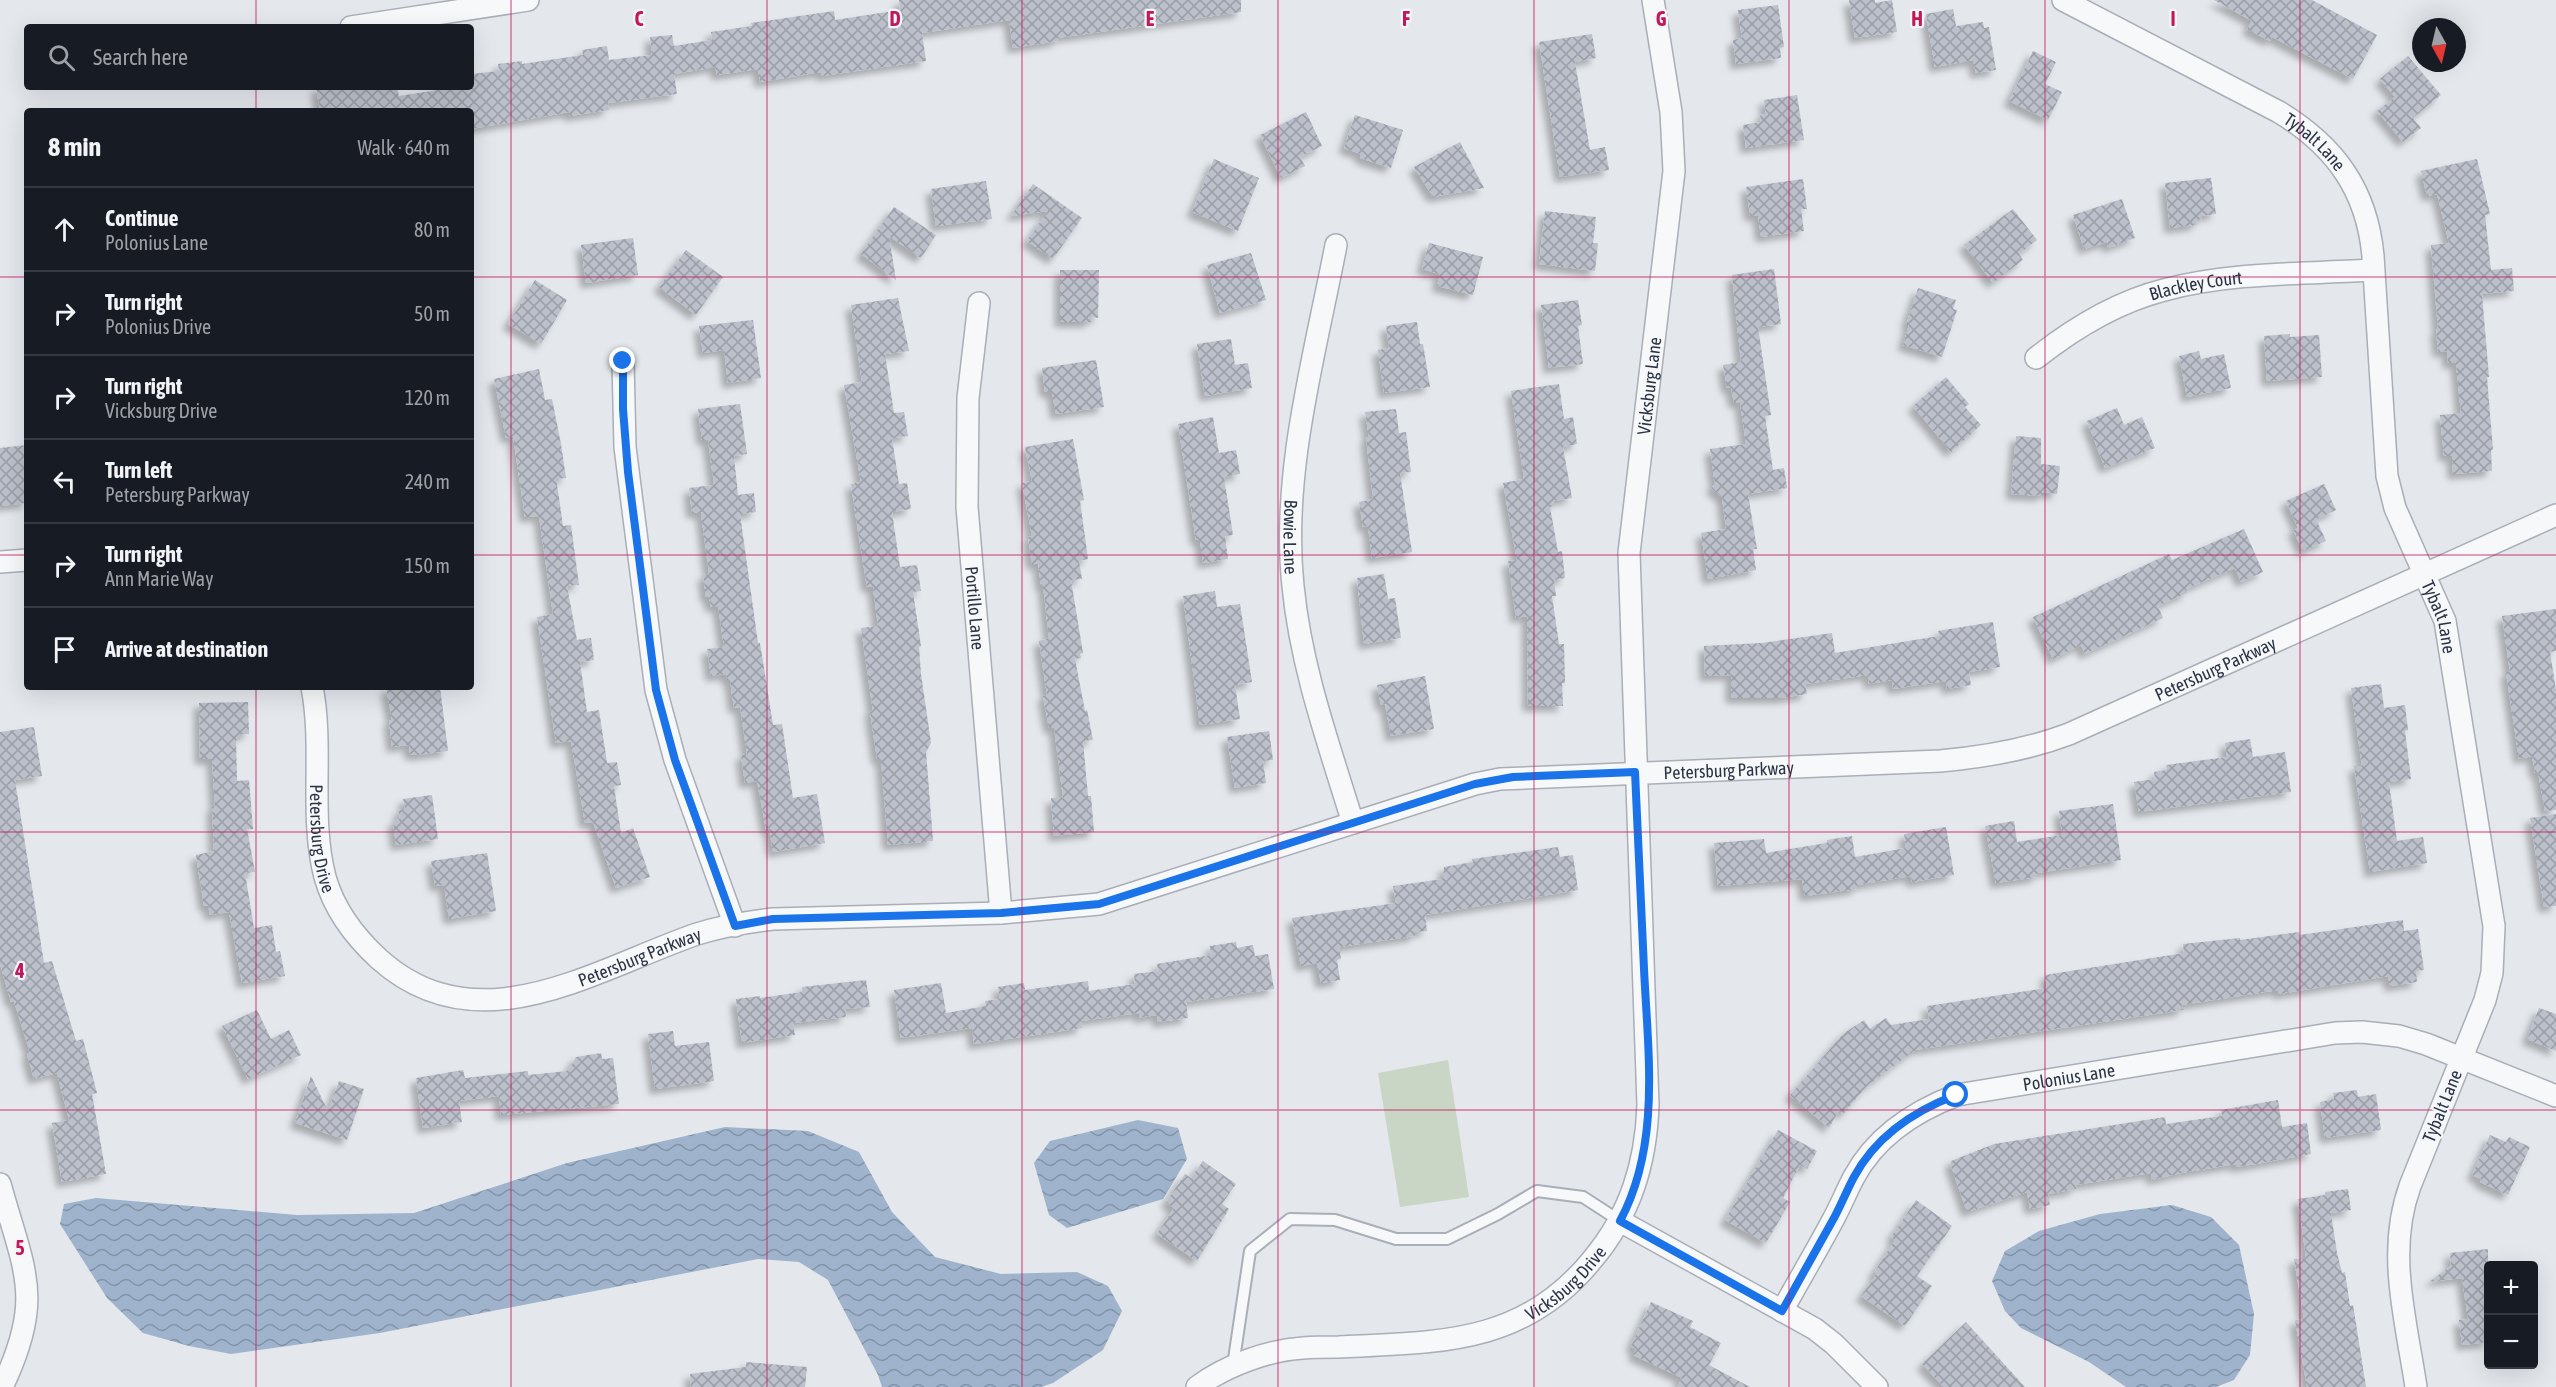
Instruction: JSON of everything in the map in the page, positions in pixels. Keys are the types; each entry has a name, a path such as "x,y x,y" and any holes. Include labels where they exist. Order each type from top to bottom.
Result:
{"street":[{"path":"371,24 528,0"},
{"name":"Vicksburg Lane","path":"1635,772 1629,553 1674,171 1671,112 1653,0"},
{"name":"Tybalt Lane","path":"2063,0 2279,112 2309,131 2334,157 2354,186 2367,221 2372,243 2387,476 2395,508 2445,621 2494,926 2495,945 2490,982 2410,1186 2398,1230 2398,1272 2416,1387"},
{"name":"Bowie Lane","path":"1336,245 1295,464 1291,558 1296,614 1305,665 1353,823"},
{"name":"Blackley Court","path":"2036,358 2065,335 2086,323 2130,302 2165,290 2237,278 2373,270"},
{"name":"Portillo Lane","path":"979,303 968,398 967,507 1001,913"},
{"path":"623,361 623,409 628,472 656,690 675,760 735,926"},
{"name":"Petersburg Parkway","path":"389,968 443,995 468,999 504,1000 552,990 697,934 773,919 1001,913 1099,904 1475,784 1500,779 1940,760 1988,756 2036,746 2069,734 2556,514"},
{"path":"0,562 24,560"},
{"name":"Petersburg Drive","path":"312,690 316,718 318,832 326,880 335,902 355,934 389,968"},
{"name":"Vicksburg Drive","path":"1197,1387 1233,1366 1255,1358 1302,1348 1429,1342 1487,1332 1530,1314 1569,1285 1604,1246 1620,1221 1638,1177 1646,1142 1648,1117 1635,772"},
{"name":"Polonius Lane","path":"1782,1311 1854,1177 1875,1148 1892,1130 1912,1116 1956,1095 2335,1033 2362,1032 2399,1036 2556,1096"},
{"path":"0,1184 25,1264 28,1289 26,1325 20,1349 2,1387"},
{"path":"1620,1221 1815,1329 1834,1344 1877,1387"}],"lane":[{"path":"1233,1366 1250,1251 1290,1219 1335,1220 1396,1239 1447,1239 1498,1214 1537,1191 1583,1197 1620,1221"}],"green space":[{"path":"1448,1060 1469,1197 1400,1207 1378,1073"}],"water":[{"path":"1138,1120 1178,1128 1187,1159 1163,1199 1067,1228 1049,1215 1034,1163 1050,1141"},
{"path":"725,1127 808,1131 859,1152 892,1212 935,1257 1001,1274 1077,1272 1108,1286 1122,1311 1103,1350 1053,1383 1041,1387 882,1387 878,1375 828,1280 799,1262 758,1259 380,1333 231,1354 189,1346 143,1333 107,1298 60,1224 64,1204 96,1198 297,1215 414,1213 567,1163"},
{"path":"2172,1205 2211,1217 2239,1245 2254,1314 2250,1355 2234,1380 2216,1387 2126,1387 2089,1362 2021,1328 2005,1311 1992,1281 2005,1251 2039,1231 2100,1214"}],"building":[{"path":"899,0 1241,0 1241,12 1057,38 1058,41 1013,48 1009,20 922,33 926,61 822,76 821,72 760,82 758,69 717,75 715,67 674,74 677,94 608,103 609,110 570,116 569,112 474,128 474,108 320,108 316,90 398,90 399,96 438,90 474,90 474,74 499,71 498,64 522,61 522,64 583,55 582,50 607,46 609,60 652,55 650,37 672,35 674,46 712,40 711,32 752,26 751,23 834,11 835,20 900,10"},
{"path":"1849,0 1875,0 1875,3 1892,0 1897,32 1855,38"},
{"path":"2214,0 2312,0 2377,35 2353,79 2272,37 2270,41 2247,29 2252,21"},
{"path":"1778,5 1784,47 1780,48 1781,58 1736,64 1733,40 1742,38 1738,10"},
{"path":"1953,9 1956,26 1983,22 1984,28 1989,27 1996,70 1976,73 1973,60 1935,67 1926,14"},
{"path":"1592,34 1596,58 1575,62 1590,150 1605,147 1609,170 1560,177 1539,42"},
{"path":"2033,51 2056,62 2045,84 2062,92 2048,120 2009,101"},
{"path":"2408,56 2412,61 2412,72 2422,72 2441,95 2413,118 2421,128 2403,142 2377,111 2395,97 2380,79"},
{"path":"1797,95 1804,140 1746,148 1743,125 1761,122 1760,115 1766,114 1764,100"},
{"path":"1306,112 1322,146 1300,157 1305,166 1281,178 1260,135"},
{"path":"1355,115 1403,130 1391,168 1360,158 1361,154 1344,148"},
{"path":"1460,142 1484,188 1433,197 1414,167"},
{"path":"1214,159 1259,178 1238,231 1192,212"},
{"path":"2477,159 2490,214 2485,215 2491,270 2512,268 2514,291 2482,294 2489,377 2487,377 2493,450 2491,450 2492,471 2453,474 2452,456 2444,456 2440,415 2461,413 2456,363 2448,363 2447,351 2438,352 2431,245 2449,243 2437,194 2427,196 2421,171"},
{"path":"2211,178 2216,214 2202,216 2202,219 2196,220 2197,225 2170,228 2165,183"},
{"path":"1803,179 1807,209 1801,209 1804,231 1761,237 1758,215 1750,216 1746,187"},
{"path":"986,181 992,219 936,226 931,189"},
{"path":"1033,184 1082,218 1053,259 1027,241 1048,211 1011,216"},
{"path":"2122,199 2135,238 2108,248 2107,242 2084,249 2073,215"},
{"path":"894,207 936,235 921,258 889,236 896,280 861,254"},
{"path":"2013,209 2037,240 2019,254 2023,260 1993,283 1964,245"},
{"path":"1545,211 1596,217 1593,243 1598,243 1595,271 1539,264"},
{"path":"633,238 638,275 586,283 581,245"},
{"path":"1429,243 1483,257 1473,295 1437,286 1440,274 1422,269"},
{"path":"686,250 723,277 696,315 659,287"},
{"path":"1251,253 1266,300 1220,313 1207,265"},
{"path":"1774,269 1781,324 1758,327 1771,415 1765,416 1773,470 1784,468 1787,488 1748,494 1757,549 1753,549 1756,570 1708,579 1701,533 1726,529 1722,497 1711,488 1715,484 1710,449 1746,444 1740,402 1734,403 1731,388 1727,388 1723,365 1741,362 1732,275"},
{"path":"1060,270 1099,270 1098,318 1091,317 1091,322 1060,322"},
{"path":"535,280 567,300 541,344 508,324"},
{"path":"1918,288 1956,300 1953,309 1957,310 1942,357 1903,345 1909,325 1906,325"},
{"path":"898,298 909,351 885,354 894,413 904,412 908,436 892,438 899,484 907,483 911,509 892,512 900,567 917,565 921,591 913,592 931,743 926,752 933,841 888,845 881,759 877,759 870,711 873,711 861,628 878,626 873,587 867,587 851,484 861,482 844,385 862,382 851,305"},
{"path":"1578,300 1582,325 1578,326 1583,364 1549,368 1541,305"},
{"path":"753,320 761,378 728,383 724,350 703,353 699,326"},
{"path":"1417,322 1430,387 1384,393 1378,350 1389,348 1386,326"},
{"path":"2290,334 2290,337 2319,335 2322,377 2267,381 2264,336"},
{"path":"1231,339 1235,365 1248,363 1252,388 1205,396 1197,344"},
{"path":"2199,351 2201,359 2224,354 2231,388 2187,397 2179,356"},
{"path":"1096,360 1104,407 1056,414 1052,392 1045,392 1042,368"},
{"path":"539,369 545,400 552,399 566,478 557,479 557,484 563,526 571,525 579,585 567,586 577,640 591,638 594,660 580,662 587,712 599,710 607,763 617,762 621,785 614,786 621,833 633,828 650,877 616,888 593,822 585,823 571,741 556,743 537,617 553,614 539,516 525,517 513,436 506,438 494,379"},
{"path":"1946,377 1969,404 1965,407 1981,425 1951,452 1913,406"},
{"path":"1559,384 1564,419 1573,417 1577,444 1563,447 1572,498 1553,501 1554,506 1550,507 1558,552 1562,551 1565,578 1554,580 1556,596 1552,596 1559,644 1564,644 1563,706 1528,706 1527,616 1516,618 1508,561 1517,560 1503,483 1524,479 1511,391"},
{"path":"740,404 747,454 734,456 738,495 754,493 756,512 740,514 758,643 760,643 773,725 782,724 793,798 817,794 825,843 773,852 757,781 745,783 741,755 747,754 740,707 734,708 730,680 727,680 726,674 711,676 707,649 724,647 718,606 711,607 709,597 706,597 703,575 709,574 701,513 692,513 689,488 714,485 708,440 702,440 698,409"},
{"path":"2117,408 2124,425 2142,417 2155,448 2105,468 2087,421"},
{"path":"1396,409 1399,433 1406,432 1411,472 1400,473 1412,552 1372,558 1368,526 1363,527 1359,502 1373,499 1365,412"},
{"path":"1213,417 1219,453 1236,450 1240,474 1224,477 1233,535 1225,536 1228,559 1203,563 1200,540 1196,540 1178,424"},
{"path":"2016,436 2041,438 2041,464 2060,466 2057,494 2043,492 2043,496 2011,494"},
{"path":"1073,439 1084,500 1080,501 1088,559 1079,561 1082,579 1071,580 1083,653 1080,654 1081,658 1075,659 1093,740 1083,741 1094,832 1054,836 1051,798 1063,798 1054,727 1049,728 1043,696 1047,695 1039,641 1049,638 1038,563 1032,565 1028,537 1032,536 1022,483 1032,481 1025,447"},
{"path":"24,445 24,503 0,506 0,448"},
{"path":"2324,484 2336,510 2316,519 2326,541 2303,551 2293,530 2298,528 2286,501"},
{"path":"2244,529 2263,572 2241,582 2235,568 2186,589 2187,593 2158,606 2163,618 2085,654 2081,645 2053,659 2033,617 2169,554 2172,560"},
{"path":"1384,574 1388,599 1395,598 1401,638 1364,644 1357,578"},
{"path":"1215,591 1217,607 1240,604 1252,682 1235,685 1240,719 1200,725 1183,596"},
{"path":"2556,609 2556,651 2550,652 2556,690 2556,810 2545,811 2538,772 2535,773 2532,756 2519,759 2506,672 2510,672 2502,616"},
{"path":"1993,622 2000,667 1969,672 1971,685 1947,689 1946,681 1893,689 1892,680 1869,684 1868,675 1805,684 1807,694 1781,698 1731,698 1731,675 1705,676 1704,646 1762,643 1832,633 1835,653 1939,636 1938,631"},
{"path":"1425,676 1434,729 1391,736 1385,704 1381,705 1377,685"},
{"path":"2381,684 2384,708 2405,705 2408,730 2405,731 2411,779 2389,782 2397,841 2423,837 2427,863 2370,872 2354,766 2362,766 2351,688"},
{"path":"387,690 440,690 448,751 417,755 410,754 409,745 392,747 389,720 392,720"},
{"path":"248,702 249,734 240,734 240,740 236,740 237,781 249,780 253,829 247,829 255,872 245,873 254,928 272,925 276,952 280,951 285,976 242,983 229,912 210,915 208,905 204,906 196,855 214,851 212,807 215,807 212,759 200,759 199,703"},
{"path":"34,727 42,776 15,780 44,963 52,961 76,1041 83,1039 97,1093 92,1094 106,1174 62,1182 52,1123 69,1120 57,1073 34,1079 27,1054 30,1053 0,964 0,732"},
{"path":"1269,731 1273,760 1263,761 1266,783 1235,788 1227,737"},
{"path":"2250,739 2253,757 2285,752 2291,792 2139,812 2134,782 2155,779 2154,772 2167,770 2166,765 2227,757 2225,743"},
{"path":"432,795 438,839 396,845 393,821 400,819 398,810 405,809 403,799"},
{"path":"2113,804 2121,860 2037,873 2037,877 1996,883 1985,826 2014,821 2017,842 2062,835 2059,811"},
{"path":"2556,814 2556,906 2544,907 2530,818"},
{"path":"1946,827 1954,875 1912,882 1911,876 1857,885 1857,889 1805,896 1802,879 1718,886 1714,843 1764,839 1766,853 1827,843 1827,840 1852,836 1855,857 1906,848 1904,834"},
{"path":"1558,847 1560,857 1573,855 1578,890 1425,915 1427,931 1415,932 1415,936 1339,947 1341,959 1337,960 1340,980 1321,983 1317,963 1301,966 1292,918 1396,903 1393,886 1443,879 1444,867 1473,862 1472,859"},
{"path":"487,853 496,911 449,919 444,885 435,886 431,861"},
{"path":"2403,920 2404,931 2418,929 2424,970 2416,971 2417,982 2390,986 2388,976 2279,994 2278,990 2182,1005 2183,1010 1915,1050 1866,1087 1843,1114 1839,1110 1829,1128 1790,1095 1843,1034 1864,1020 1870,1029 1886,1018 1891,1025 1929,1019 1927,1006 2047,988 2045,975 2184,953 2183,944 2240,938 2240,940 2299,932 2300,935"},
{"path":"1236,942 1237,948 1253,945 1255,956 1268,954 1274,989 1186,1002 1188,1018 1158,1022 1157,1015 1139,1018 1139,1013 1081,1021 1082,1028 974,1044 972,1028 901,1038 894,990 941,983 946,1013 986,1006 985,1001 1000,999 998,987 1024,983 1025,990 1088,981 1089,991 1135,984 1134,974 1158,971 1157,964 1211,955 1210,946"},
{"path":"866,980 870,1007 845,1009 846,1017 793,1023 795,1035 742,1043 736,999 802,992 802,987"},
{"path":"2539,1008 2556,1014 2556,1051 2527,1039"},
{"path":"257,1010 271,1039 289,1030 301,1055 248,1079 222,1026"},
{"path":"673,1031 675,1046 709,1042 714,1081 655,1089 648,1034"},
{"path":"601,1053 602,1059 613,1058 619,1104 501,1115 499,1096 459,1101 462,1122 423,1128 416,1078 463,1070 465,1078 528,1071 528,1075 568,1071 576,1057"},
{"path":"311,1076 328,1111 339,1081 364,1089 347,1140 295,1123"},
{"path":"2357,1090 2358,1097 2376,1094 2381,1130 2325,1138 2320,1102 2334,1099 2333,1093"},
{"path":"2278,1100 2282,1127 2307,1123 2311,1154 2236,1167 2236,1164 2152,1180 2151,1173 2075,1185 2076,1189 2048,1194 2050,1205 2030,1209 2027,1192 1967,1212 1951,1166 1951,1161 1994,1144 2165,1117 2166,1124 2222,1116 2221,1110"},
{"path":"1778,1130 1817,1151 1807,1169 1800,1165 1783,1198 1790,1202 1766,1243 1725,1220"},
{"path":"2490,1135 2506,1142 2509,1137 2530,1147 2508,1195 2480,1182 2481,1179 2472,1175"},
{"path":"1203,1161 1236,1184 1222,1204 1229,1209 1197,1261 1157,1234 1174,1208 1166,1202 1185,1174 1191,1178"},
{"path":"2348,1189 2351,1210 2331,1213 2337,1253 2342,1273 2345,1272 2350,1306 2353,1305 2366,1387 2307,1387 2295,1320 2304,1319 2294,1259 2306,1258 2298,1199"},
{"path":"1916,1200 1952,1226 1917,1276 1932,1286 1905,1326 1861,1296 1876,1275 1873,1274 1895,1240 1891,1237"},
{"path":"2488,1249 2488,1261 2484,1261 2484,1342 2462,1345 2459,1320 2468,1319 2462,1278 2429,1282 2451,1266 2450,1253"},
{"path":"1651,1302 1693,1321 1690,1327 1721,1343 1709,1365 1750,1387 1677,1387 1682,1378 1633,1355 1636,1349 1631,1346"},
{"path":"1966,1322 2025,1387 1944,1387 1922,1364"},
{"path":"746,1362 807,1367 805,1387 691,1387 690,1374 746,1367"}],"route":[{"path":"623,361 625,447 656,690 675,760 735,926 740,923 773,919 1001,913 1054,910 1099,904 1149,890 1475,784 1513,777 1635,772 1648,1105 1644,1153 1635,1189 1620,1221 1782,1311 1854,1177 1875,1148 1892,1130 1912,1116 1956,1095"}]}
